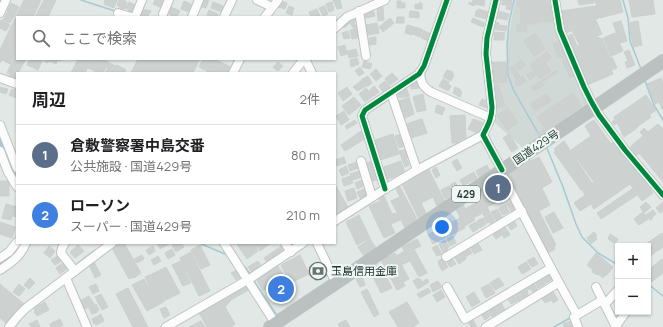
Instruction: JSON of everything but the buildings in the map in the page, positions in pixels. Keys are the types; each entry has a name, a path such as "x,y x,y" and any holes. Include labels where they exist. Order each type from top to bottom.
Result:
{"highway":[{"name":"国道429号","path":"276,325 663,61"}],"street":[{"path":"0,13 6,0"},
{"path":"135,16 142,0"},
{"path":"163,14 169,0"},
{"path":"192,16 199,0"},
{"path":"224,16 232,0"},
{"path":"258,0 270,6"},
{"path":"265,16 270,6 278,0"},
{"path":"336,27 347,17 385,0"},
{"path":"385,188 362,116 365,110 419,74 424,66 447,0"},
{"path":"336,220 385,188 483,135 491,118 492,107 486,54 487,38 496,0"},
{"path":"555,0 560,30 584,87 595,107 625,150 663,195"},
{"path":"359,11 366,56"},
{"path":"118,13 128,16"},
{"path":"234,72 240,60"},
{"path":"294,72 304,60"},
{"path":"306,60 312,72"},
{"path":"420,72 421,82 424,87 431,92 491,118"},
{"path":"0,78 16,84"},
{"path":"391,93 417,170"},
{"path":"0,125 16,165"},
{"path":"483,135 558,283 577,315"},
{"path":"0,151 8,172 16,185"},
{"path":"361,161 372,197"},
{"path":"446,257 522,211"},
{"path":"0,258 9,252 16,243"},
{"path":"0,270 20,254 25,244"},
{"path":"64,244 60,253 73,269"},
{"path":"9,327 26,308 66,278 73,269 110,244"},
{"path":"225,244 276,325"},
{"path":"286,244 291,252"},
{"path":"166,327 247,280 302,244"},
{"path":"317,244 336,283"},
{"path":"447,287 465,319 551,268"},
{"path":"66,278 87,327"},
{"path":"486,327 558,283"},
{"path":"596,287 616,326 624,315"},
{"path":"578,327 574,317 600,302 604,303 615,293"}],"shaded area":[{"path":"515,0 553,0 591,105 525,150 493,121 492,83 509,80 508,40"}],"waterway":[{"path":"81,0 115,11"},
{"path":"514,0 509,23 507,45 508,76 514,91 538,133"},
{"path":"623,0 628,18 630,41 641,69"},
{"path":"645,81 654,105 663,120"},
{"path":"487,133 502,162"},
{"path":"0,138 16,176"},
{"path":"546,146 582,237 598,253 615,263"},
{"path":"0,263 15,253 20,244"},
{"path":"201,244 225,254"},
{"path":"78,263 94,251"},
{"path":"245,267 250,274"},
{"path":"254,281 276,314"},
{"path":"651,286 663,296"},
{"path":"554,327 570,318"}],"cycle path":[{"path":"385,189 362,116 365,110 419,74 424,66 447,0"},
{"path":"496,0 487,38 486,54 492,111 483,135 502,170"},
{"path":"555,0 560,30 591,101 599,115 625,150 663,195"}],"place":[{"name":"倉敷警察署中島交番","path":"498,188"},
{"name":"玉島信用金庫","path":"318,271"},
{"name":"ローソン","path":"281,289"}]}
